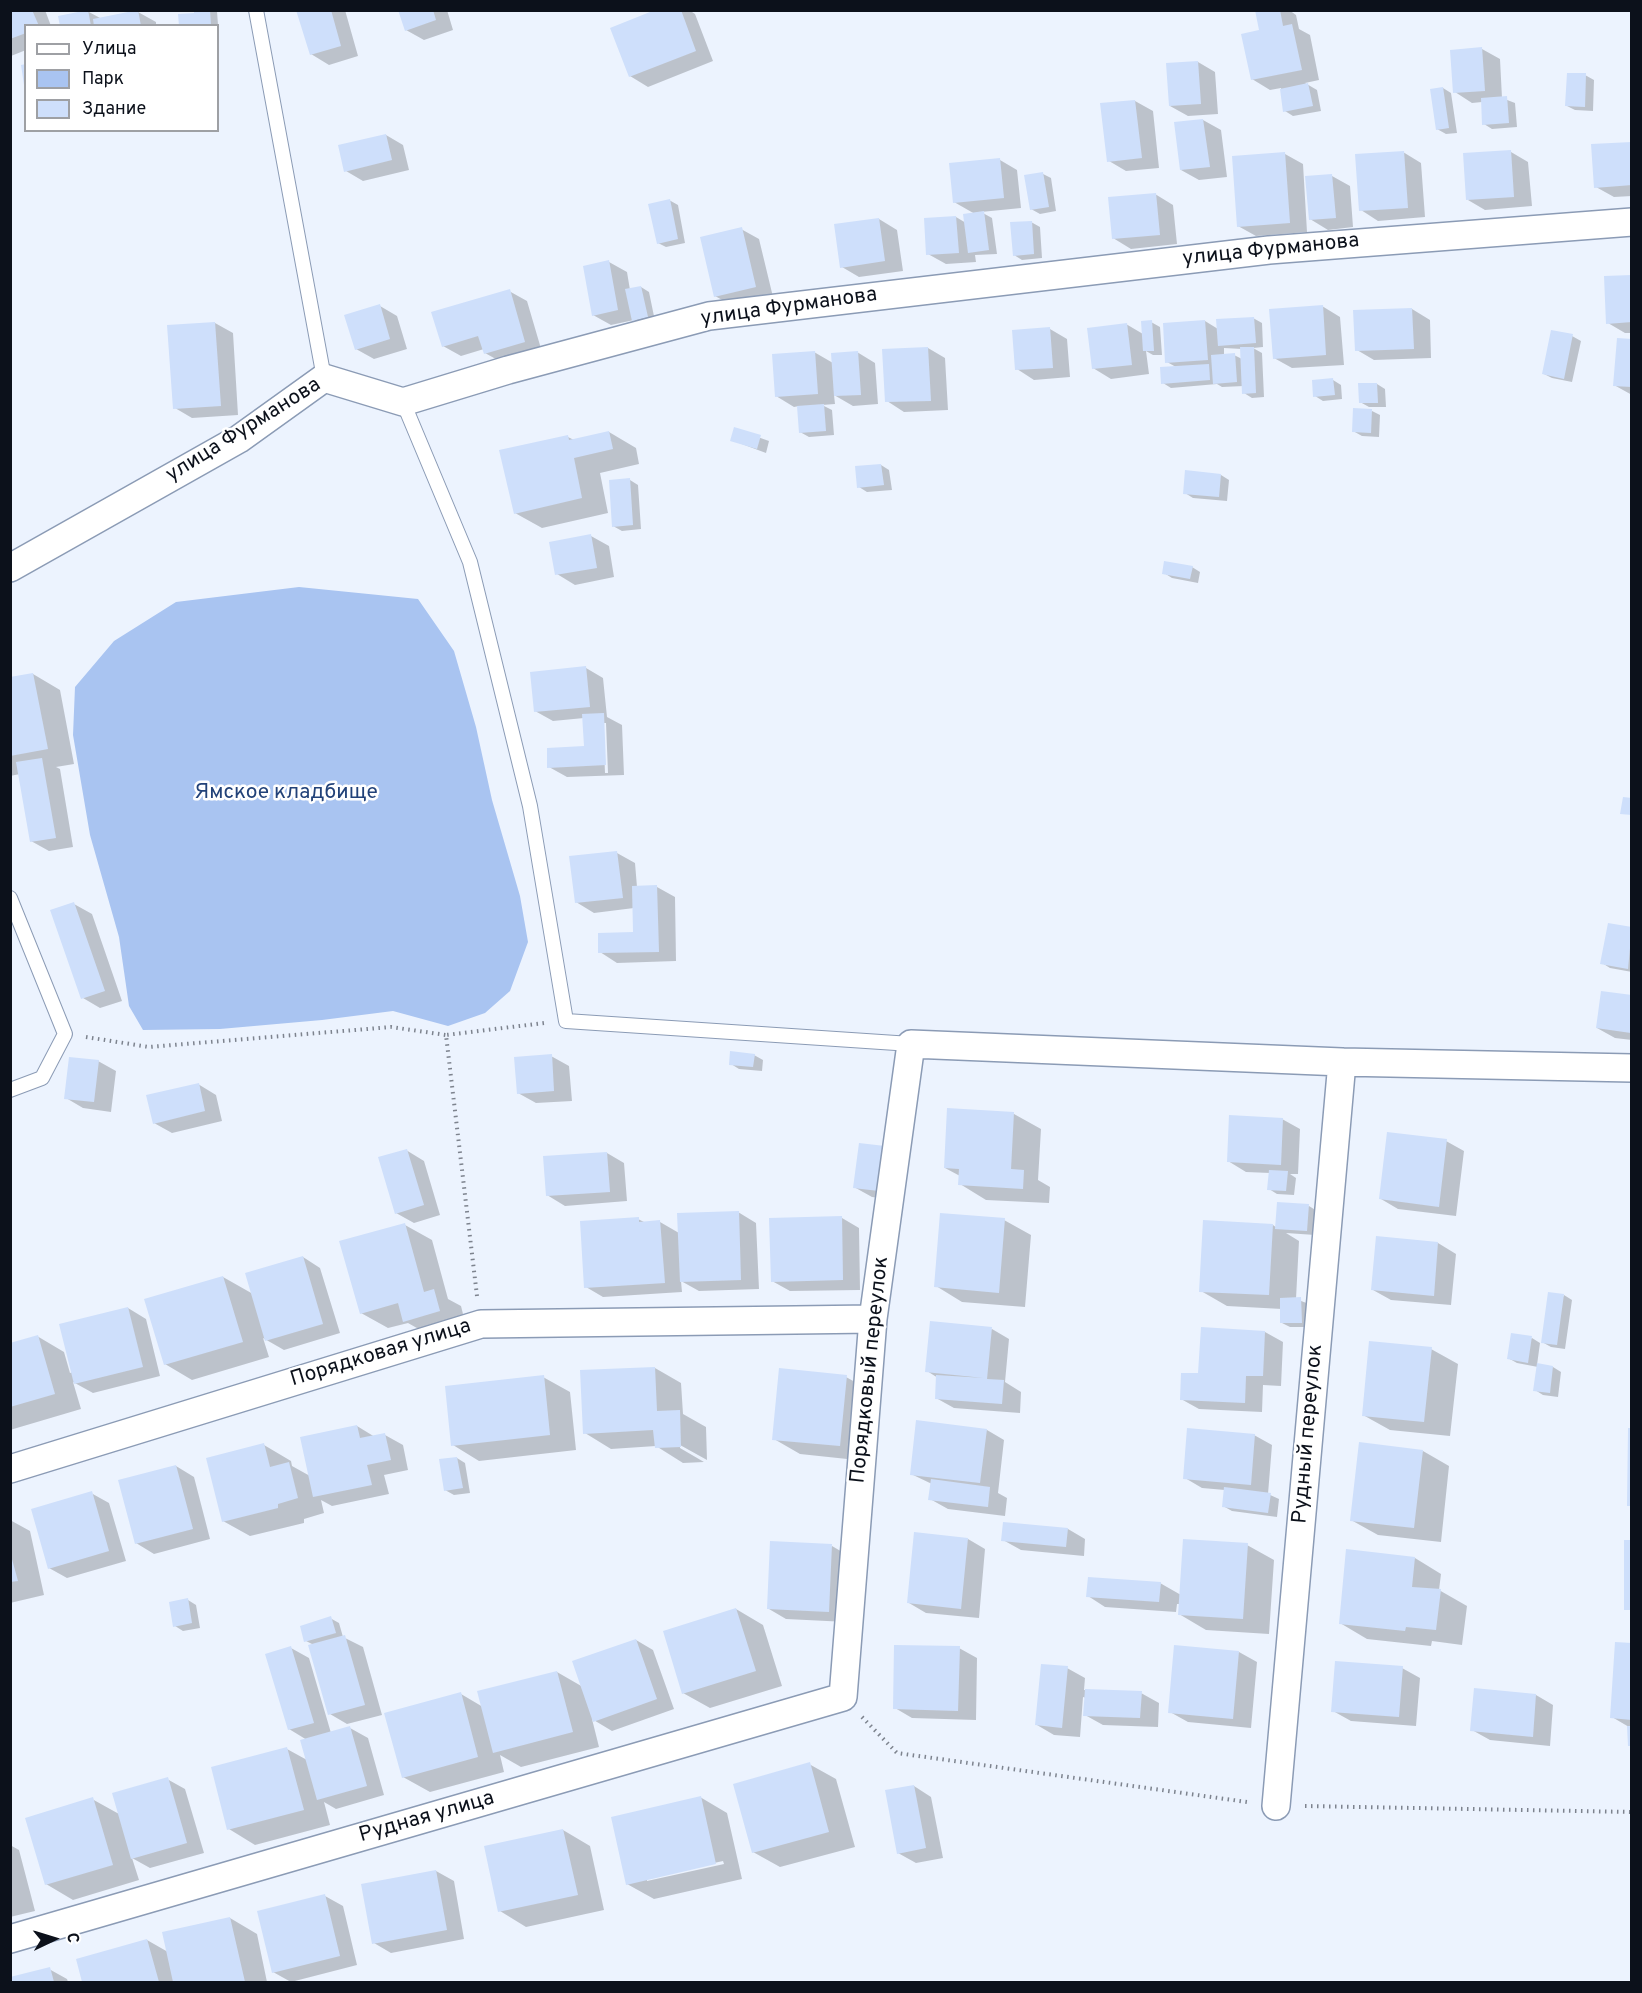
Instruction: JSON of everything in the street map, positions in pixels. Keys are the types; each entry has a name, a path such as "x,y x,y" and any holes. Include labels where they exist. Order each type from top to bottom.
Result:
{"street":[{"name":"улица Фурманова","path":"10,568 239,439 324,378 403,402 508,370 709,316 1269,250 1632,222"},
{"path":"911,1044 1342,1062 1632,1068"},
{"name":"Порядковый переулок","path":"843,1697 873,1319 911,1044"},
{"name":"Рудный переулок","path":"1276,1806 1342,1062"},
{"name":"Порядковая улица","path":"10,1469 481,1324 873,1319"},
{"name":"Рудная улица","path":"10,1939 843,1697"}],"lane":[{"path":"256,10 324,378"},
{"path":"403,402 470,562 530,806 566,1021 911,1044"},
{"path":"10,897 65,1034 42,1078 10,1090"}],"path":[{"path":"65,1034 149,1047 391,1027 446,1035 566,1021"},
{"path":"446,1035 481,1324"},
{"path":"843,1697 897,1753 1276,1806 1632,1812"}],"green space":[{"name":"Ямское кладбище","path":"299,587 418,599 454,651 476,727 492,800 520,896 528,942 510,991 485,1013 448,1026 393,1011 220,1029 143,1030 129,1006 119,937 90,835 73,735 75,687 114,641 176,602"}],"building":[{"path":"10,10 32,10 38,24 24,24 24,34 10,39"},
{"path":"88,10 91,24 60,24 58,16"},
{"path":"138,10 141,24 94,24 93,19"},
{"path":"194,10 210,10 211,24 179,24 178,14 194,13"},
{"path":"296,10 331,10 341,46 310,55"},
{"path":"398,10 433,10 436,20 405,31"},
{"path":"655,10 681,10 696,51 629,77 610,28"},
{"path":"1255,10 1280,10 1283,26 1292,24 1302,70 1251,80 1241,34 1259,30"},
{"path":"1482,47 1485,91 1453,93 1450,50"},
{"path":"1198,61 1201,104 1169,106 1166,63"},
{"path":"24,64 24,85 21,65"},
{"path":"1567,73 1586,73 1585,107 1565,106"},
{"path":"1308,83 1313,106 1283,112 1280,89"},
{"path":"1443,87 1449,128 1436,130 1430,89"},
{"path":"1507,96 1509,123 1482,125 1481,98"},
{"path":"1135,100 1142,158 1107,162 1100,103"},
{"path":"1203,119 1210,167 1180,170 1174,122"},
{"path":"386,134 392,160 344,172 338,145"},
{"path":"1632,142 1632,185 1594,188 1591,144"},
{"path":"1511,150 1514,197 1466,200 1463,153"},
{"path":"1404,151 1408,208 1359,211 1355,154"},
{"path":"1285,152 1290,223 1237,227 1232,156"},
{"path":"1000,158 1004,198 953,203 949,163"},
{"path":"1043,172 1049,207 1030,210 1024,175"},
{"path":"1332,174 1336,218 1309,220 1305,176"},
{"path":"1156,193 1160,235 1112,239 1108,197"},
{"path":"670,199 678,239 657,244 648,204"},
{"path":"984,211 989,250 968,253 963,214"},
{"path":"956,216 959,253 926,255 924,218"},
{"path":"879,218 885,261 840,268 834,224"},
{"path":"1032,221 1034,254 1013,256 1010,222"},
{"path":"742,227 756,287 714,297 700,237"},
{"path":"609,260 618,310 592,316 583,266"},
{"path":"1632,275 1632,322 1606,324 1604,276"},
{"path":"641,286 648,317 632,321 625,289"},
{"path":"510,289 525,342 484,354 478,336 442,347 431,312"},
{"path":"380,304 390,339 355,350 344,315"},
{"path":"1323,305 1326,355 1273,359 1269,309"},
{"path":"1412,308 1414,349 1355,351 1353,310"},
{"path":"1254,317 1256,343 1218,346 1216,319"},
{"path":"1152,320 1154,351 1143,351 1141,321"},
{"path":"1205,320 1208,360 1165,363 1163,323"},
{"path":"215,322 221,406 173,409 167,325"},
{"path":"1127,323 1132,365 1092,369 1087,328"},
{"path":"1050,327 1053,368 1015,370 1012,330"},
{"path":"1551,330 1573,334 1564,379 1542,374"},
{"path":"1617,338 1632,339 1632,387 1613,386"},
{"path":"928,347 931,401 885,402 882,349"},
{"path":"1240,347 1254,347 1256,393 1242,394"},
{"path":"815,351 818,394 775,397 772,354"},
{"path":"858,351 861,395 834,396 831,353"},
{"path":"1235,353 1237,382 1213,384 1211,355"},
{"path":"1209,364 1210,380 1161,384 1160,367"},
{"path":"1333,378 1335,395 1313,397 1312,380"},
{"path":"1358,383 1377,383 1378,403 1359,403"},
{"path":"824,404 826,431 799,433 797,406"},
{"path":"1353,408 1372,409 1371,433 1352,432"},
{"path":"734,427 761,435 757,449 730,441"},
{"path":"609,431 613,449 574,458 582,498 514,514 499,450 568,435 569,440"},
{"path":"881,464 884,485 857,488 855,466"},
{"path":"1185,470 1221,474 1219,497 1183,494"},
{"path":"630,478 633,525 612,527 609,480"},
{"path":"591,534 597,568 555,575 549,542"},
{"path":"1164,561 1193,566 1190,579 1162,574"},
{"path":"586,666 590,707 534,712 530,672"},
{"path":"33,673 48,749 10,756 10,677"},
{"path":"604,713 606,765 547,768 547,748 584,746 582,714"},
{"path":"42,758 56,838 30,842 16,762"},
{"path":"1623,797 1632,798 1632,815 1620,814"},
{"path":"617,851 623,898 575,903 569,856"},
{"path":"657,885 659,952 598,953 598,933 633,932 632,886"},
{"path":"74,902 105,991 81,999 50,910"},
{"path":"1608,923 1632,927 1628,969 1600,964"},
{"path":"1601,991 1632,995 1631,1033 1596,1028"},
{"path":"730,1051 755,1054 753,1067 729,1065"},
{"path":"552,1054 554,1091 517,1094 514,1057"},
{"path":"69,1057 99,1060 94,1102 64,1099"},
{"path":"199,1083 205,1111 153,1124 146,1095"},
{"path":"947,1108 1014,1112 1011,1169 1024,1170 1023,1189 958,1185 959,1169 944,1168"},
{"path":"1229,1115 1283,1118 1281,1165 1227,1162"},
{"path":"1387,1132 1447,1139 1439,1207 1379,1199"},
{"path":"859,1143 885,1146 879,1191 853,1188"},
{"path":"407,1149 424,1205 395,1214 378,1157"},
{"path":"607,1152 610,1192 546,1196 543,1156"},
{"path":"1269,1170 1288,1171 1286,1191 1267,1190"},
{"path":"1277,1202 1309,1204 1307,1231 1275,1229"},
{"path":"739,1211 741,1280 680,1282 677,1213"},
{"path":"940,1213 1005,1218 999,1293 934,1287"},
{"path":"842,1216 843,1280 771,1282 769,1218"},
{"path":"639,1217 639,1222 660,1220 665,1283 584,1288 580,1221"},
{"path":"1203,1220 1273,1224 1269,1295 1199,1292"},
{"path":"405,1223 424,1292 434,1289 440,1311 403,1322 398,1303 360,1314 339,1241"},
{"path":"1376,1236 1438,1242 1434,1296 1371,1290"},
{"path":"303,1256 323,1324 265,1341 245,1273"},
{"path":"223,1276 243,1342 164,1365 144,1299"},
{"path":"1548,1292 1564,1294 1557,1345 1541,1343"},
{"path":"1301,1297 1302,1323 1280,1323 1280,1298"},
{"path":"128,1307 143,1367 74,1384 59,1324"},
{"path":"930,1321 992,1327 987,1379 1004,1380 1002,1404 935,1399 936,1375 984,1378 925,1372"},
{"path":"1201,1327 1265,1331 1263,1376 1246,1376 1245,1403 1180,1400 1181,1373 1198,1373"},
{"path":"1511,1333 1532,1336 1528,1363 1507,1359"},
{"path":"38,1335 55,1394 10,1407 10,1343"},
{"path":"1369,1341 1432,1347 1424,1422 1362,1416"},
{"path":"1537,1363 1553,1366 1550,1393 1533,1391"},
{"path":"655,1367 657,1411 680,1410 681,1447 655,1448 653,1430 583,1434 580,1370"},
{"path":"779,1368 847,1375 840,1446 772,1440"},
{"path":"544,1375 550,1435 451,1446 445,1386"},
{"path":"916,1420 987,1429 980,1483 910,1475"},
{"path":"357,1425 360,1438 385,1433 391,1460 367,1465 372,1485 313,1497 300,1437"},
{"path":"1187,1428 1255,1434 1251,1485 1183,1479"},
{"path":"1628,1428 1632,1428 1632,1506 1627,1506"},
{"path":"1359,1442 1423,1450 1414,1528 1350,1521"},
{"path":"264,1443 270,1467 289,1462 298,1498 278,1504 278,1508 222,1522 206,1458"},
{"path":"457,1457 463,1488 444,1491 439,1459"},
{"path":"176,1465 193,1529 135,1544 118,1480"},
{"path":"931,1479 990,1487 988,1507 928,1500"},
{"path":"1224,1487 1271,1493 1268,1513 1222,1507"},
{"path":"92,1491 109,1551 48,1569 31,1509"},
{"path":"1003,1522 1068,1528 1066,1547 1001,1541"},
{"path":"914,1532 968,1538 961,1609 907,1603"},
{"path":"1183,1539 1248,1543 1243,1619 1178,1615"},
{"path":"1624,1540 1632,1540 1632,1610 1624,1610"},
{"path":"770,1541 832,1544 829,1612 767,1609"},
{"path":"1346,1549 1415,1557 1412,1587 1441,1589 1436,1630 1406,1627 1405,1631 1339,1624"},
{"path":"10,1552 18,1581 10,1582"},
{"path":"1088,1577 1161,1582 1159,1602 1086,1597"},
{"path":"188,1598 192,1623 173,1627 169,1602"},
{"path":"736,1608 756,1671 682,1694 663,1631"},
{"path":"331,1616 336,1633 304,1642 300,1626"},
{"path":"345,1635 365,1705 328,1715 308,1645"},
{"path":"636,1639 657,1699 593,1722 572,1661"},
{"path":"1615,1642 1632,1643 1632,1720 1610,1718"},
{"path":"894,1645 960,1646 958,1711 893,1709"},
{"path":"1174,1645 1239,1651 1233,1719 1168,1713"},
{"path":"291,1646 314,1723 288,1730 265,1654"},
{"path":"1335,1661 1403,1666 1399,1717 1331,1712"},
{"path":"1041,1664 1068,1666 1062,1728 1035,1725"},
{"path":"557,1671 573,1732 493,1753 477,1691"},
{"path":"1474,1688 1536,1694 1533,1737 1470,1731"},
{"path":"1085,1689 1142,1691 1140,1718 1083,1716"},
{"path":"461,1692 478,1757 402,1778 384,1713"},
{"path":"350,1726 367,1786 317,1800 300,1740"},
{"path":"1627,1726 1632,1726 1632,1746 1628,1746"},
{"path":"287,1747 304,1810 227,1830 211,1767"},
{"path":"810,1762 829,1832 752,1853 733,1784"},
{"path":"168,1777 187,1843 131,1859 112,1793"},
{"path":"914,1785 926,1848 897,1854 885,1790"},
{"path":"701,1796 716,1864 626,1885 611,1817"},
{"path":"93,1797 113,1865 45,1885 25,1818"},
{"path":"563,1829 578,1895 498,1912 484,1846"},
{"path":"436,1870 447,1930 372,1944 361,1884"},
{"path":"325,1894 340,1956 272,1973 257,1911"},
{"path":"230,1917 245,1982 173,1982 162,1932"},
{"path":"147,1939 159,1982 82,1982 76,1959"},
{"path":"50,1967 54,1982 10,1982 10,1977"}]}
